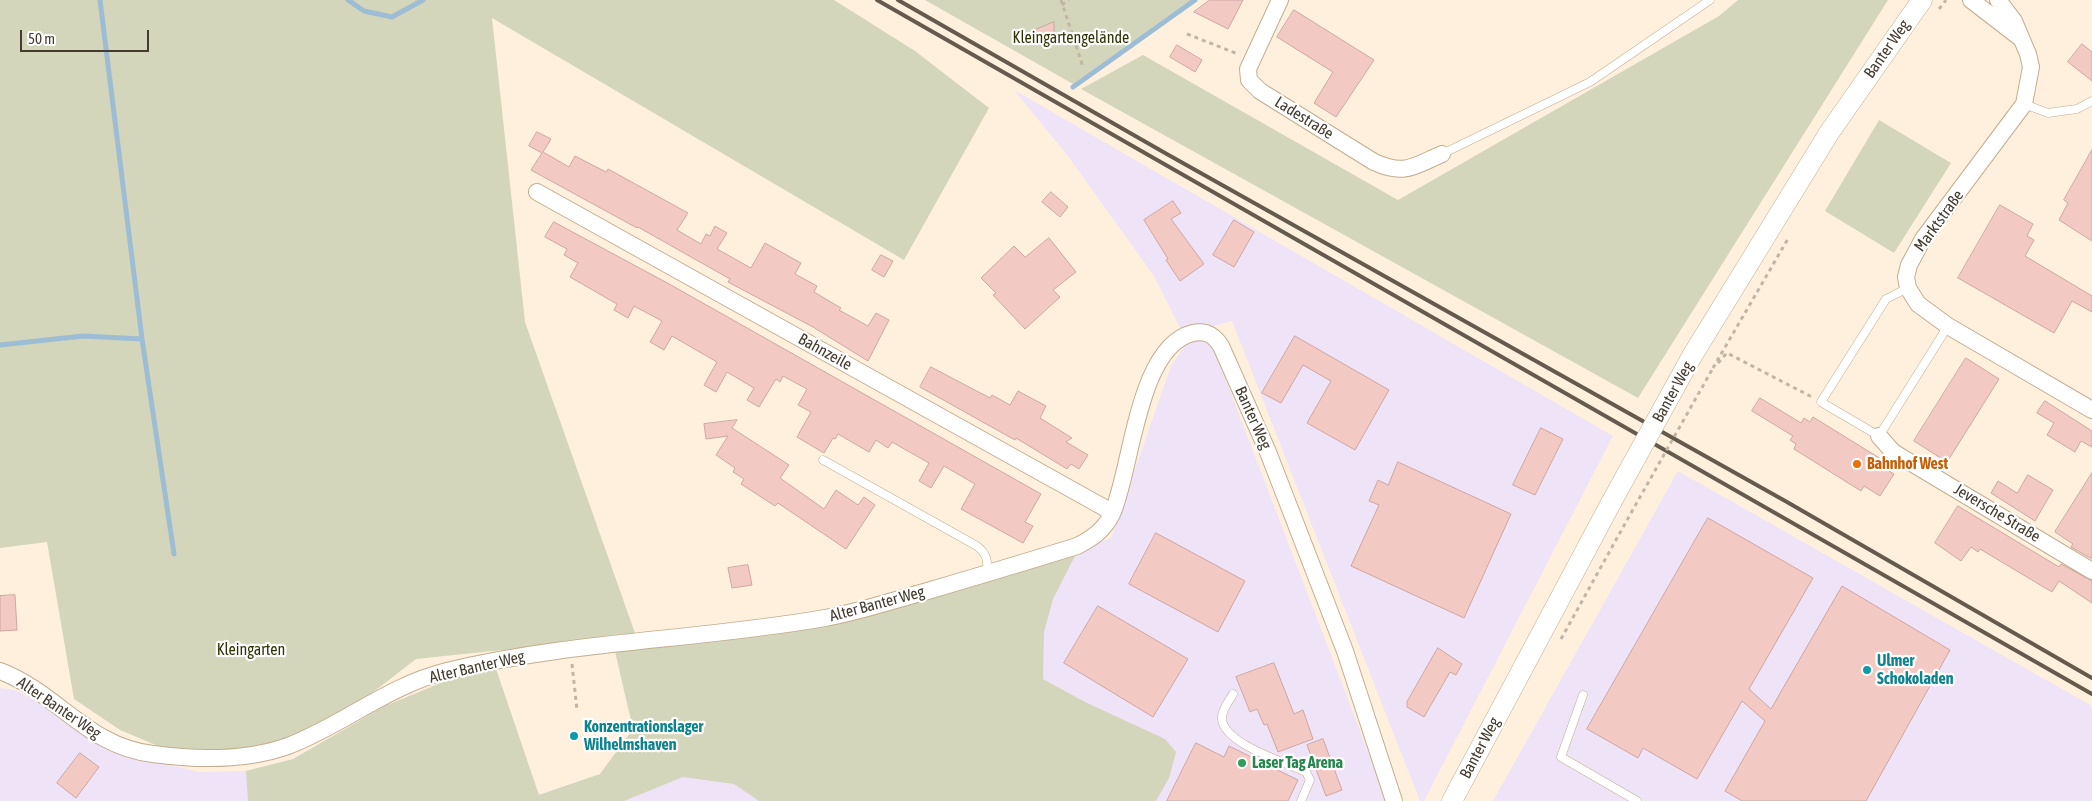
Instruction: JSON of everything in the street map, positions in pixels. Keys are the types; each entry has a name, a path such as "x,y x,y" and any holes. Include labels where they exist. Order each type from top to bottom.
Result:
{"street":[{"path":"1250,59 1280,0"},
{"path":"1971,0 2023,40"},
{"name":"Marktstraße","path":"1908,288 1906,277 1909,265 1923,239 2024,104 2031,67 2023,40 2014,21 1998,0"},
{"name":"Banter Weg","path":"1452,801 1612,501 1692,356 1828,133 1929,7"},
{"name":"Ladestraße","path":"1250,59 1248,69 1249,80 1260,91 1374,162 1390,169 1408,169 1442,154"},
{"name":"Bahnzeile","path":"537,192 1112,512"},
{"path":"1908,288 1918,304 1948,326 2092,410"},
{"name":"Alter Banter Weg","path":"0,671 22,681 43,694 93,733 110,743 153,754 227,758 286,746 317,733 385,695 445,671 570,648 755,628 857,611 1077,546 1089,540 1100,532 1112,512 1124,474 1137,415 1149,382 1159,363 1176,341 1188,334 1200,332 1210,334 1222,346"},
{"name":"Banter Weg","path":"1222,346 1268,452 1345,651 1394,801"},
{"name":"Jeversche Straße","path":"1879,436 1893,452 2092,571"}],"lane":[{"path":"1442,154 1590,82 1710,0"},
{"path":"2024,104 2048,113 2077,109 2092,101"},
{"path":"1908,288 1886,300 1821,402 1879,436 1948,326"},
{"path":"823,460 977,546 984,552 988,562 987,573"},
{"path":"1232,694 1222,715 1226,730 1239,742 1306,772 1310,780 1301,801"},
{"path":"1583,695 1561,758 1637,801"}],"path":[{"path":"1061,0 1083,67"},
{"path":"1062,5 1069,0"},
{"path":"1929,7 1946,0"},
{"path":"1187,34 1250,59"},
{"path":"1631,513 1791,233"},
{"path":"1714,368 1727,353 1821,402"},
{"path":"570,648 578,710"}],"shaded area":[{"path":"1014,90 1613,436 1424,801 1420,801 1232,321 1183,334 1154,276 1068,156"},
{"path":"1209,336 1387,801 0,801 0,688 15,690 60,714 114,751 199,772 246,771 293,759 385,706 495,666 538,795 600,774 633,729 614,647 846,621 1111,538 1171,366 1187,342"},
{"path":"1678,471 2092,706 2092,801 1493,801"}],"green space":[{"name":"Kleingarten","path":"0,0 834,0 915,51 989,108 904,260 492,18 525,322 636,636 416,659 358,704 288,740 229,755 170,751 120,730 74,699 47,542 0,548"},
{"name":"Kleingartengelände","path":"925,0 1191,0 1073,84"},
{"path":"1738,0 1888,0 1638,398 1081,89 1143,55 1398,200 1719,16"},
{"path":"1879,120 1951,163 1894,253 1825,211"},
{"path":"1079,548 1053,599 1044,632 1043,679 1085,702 1165,739 1176,752 1169,778 1156,801 759,801 734,784 683,777 624,801 248,801 246,771 293,759 385,706 467,672 495,666 539,795 600,774 633,729 614,647 846,621"}],"building":[{"path":"1210,0 1243,0 1228,29 1194,12"},
{"path":"1294,10 1374,60 1336,117 1314,103 1333,72 1277,37"},
{"path":"1054,22 1054,37 1039,44 1033,31"},
{"path":"2082,44 2092,52 2092,81 2068,62"},
{"path":"1177,45 1202,60 1195,72 1170,57"},
{"path":"537,132 551,139 543,152 569,167 575,156 606,172 608,169 688,213 677,230 701,244 706,234 710,236 715,226 727,233 717,249 751,268 765,243 801,263 795,274 817,286 814,292 841,308 839,310 868,326 876,313 889,320 868,361 813,327 728,282 730,279 531,170 542,153 529,146"},
{"path":"2092,150 2092,241 2059,220 2068,203 2064,200"},
{"path":"1051,192 1068,207 1060,217 1042,202"},
{"path":"1173,201 1181,213 1171,219 1204,264 1180,281 1144,220"},
{"path":"2000,205 2033,224 2027,236 2034,240 2025,256 2092,296 2092,312 2072,301 2054,333 1958,278"},
{"path":"1234,220 1254,232 1234,267 1213,255"},
{"path":"554,222 671,285 1041,494 1025,522 1033,526 1023,543 961,509 975,484 944,466 931,488 919,481 929,463 892,442 888,448 876,440 869,452 838,434 835,439 833,438 824,453 797,437 811,412 798,405 807,389 783,376 780,382 776,379 759,407 747,400 754,388 727,372 716,392 704,385 717,362 672,336 664,350 650,342 662,321 634,306 628,318 614,310 617,304 570,277 578,263 564,255 567,249 545,237"},
{"path":"1049,238 1076,272 1053,290 1060,297 1025,329 993,295 996,293 981,278 1014,246 1025,257"},
{"path":"881,255 893,261 884,277 872,270"},
{"path":"1295,336 1389,390 1355,450 1307,423 1331,381 1303,365 1281,403 1262,393"},
{"path":"1966,358 1999,379 1947,462 1914,441"},
{"path":"931,367 990,398 992,395 1010,405 1018,391 1046,406 1040,418 1072,438 1066,442 1088,455 1079,469 1071,464 1067,469 1016,438 1015,440 920,387"},
{"path":"1760,398 1801,423 1804,418 1810,422 1813,417 1881,459 1878,464 1894,474 1880,496 1864,486 1861,491 1794,449 1796,444 1790,440 1793,436 1752,411"},
{"path":"2045,401 2092,431 2092,447 2081,441 2075,452 2047,435 2054,423 2037,413"},
{"path":"737,420 732,428 789,465 780,478 824,509 836,490 858,505 864,497 875,505 846,549 778,503 775,506 741,484 744,479 733,472 735,468 716,455 728,436 706,439 704,424"},
{"path":"1541,428 1563,439 1535,495 1513,485"},
{"path":"1398,462 1511,514 1464,618 1351,566 1379,505 1369,501 1378,480 1388,485"},
{"path":"2092,473 2092,559 2071,547 2073,544 2055,532"},
{"path":"2028,475 2053,490 2035,521 1991,493 1998,481 2017,493"},
{"path":"1958,506 2059,567 2061,564 2092,581 2092,603 2059,581 2052,592 1980,549 1978,552 1971,547 1961,561 1935,543"},
{"name":"Ulmer Schokoladen","path":"1708,518 1813,578 1749,689 1771,709 1842,586 1950,650 1866,801 1742,801 1725,791 1765,721 1742,701 1697,779 1643,748 1638,758 1587,729"},
{"path":"1156,533 1245,581 1218,632 1129,584"},
{"path":"748,565 752,585 732,588 728,568"},
{"path":"15,595 17,630 0,631 0,596"},
{"path":"1098,606 1188,659 1153,717 1064,663"},
{"path":"1438,648 1462,664 1456,675 1450,672 1424,717 1407,707 1407,702"},
{"path":"1274,663 1294,714 1303,710 1313,739 1278,752 1267,724 1264,725 1257,709 1250,712 1236,677"},
{"path":"1323,739 1342,790 1326,796 1307,745"},
{"name":"Laser Tag Arena","path":"1196,743 1224,757 1229,746 1298,780 1288,801 1167,801"},
{"path":"80,753 99,767 76,798 57,783"}],"waterway":[{"path":"100,0 142,339"},
{"path":"348,0 364,11 392,17 423,0"},
{"path":"1073,87 1195,0"},
{"path":"0,345 83,336 142,339 174,554"}],"railway":[{"path":"877,0 2092,694"},
{"path":"898,0 1165,153 1787,502 2092,678"}],"place":[{"name":"Bahnhof West","path":"1857,464"},
{"name":"Ulmer Schokoladen","path":"1867,670"},
{"name":"Konzentrationslager Wilhelmshaven","path":"574,736"},
{"name":"Laser Tag Arena","path":"1242,763"}]}
